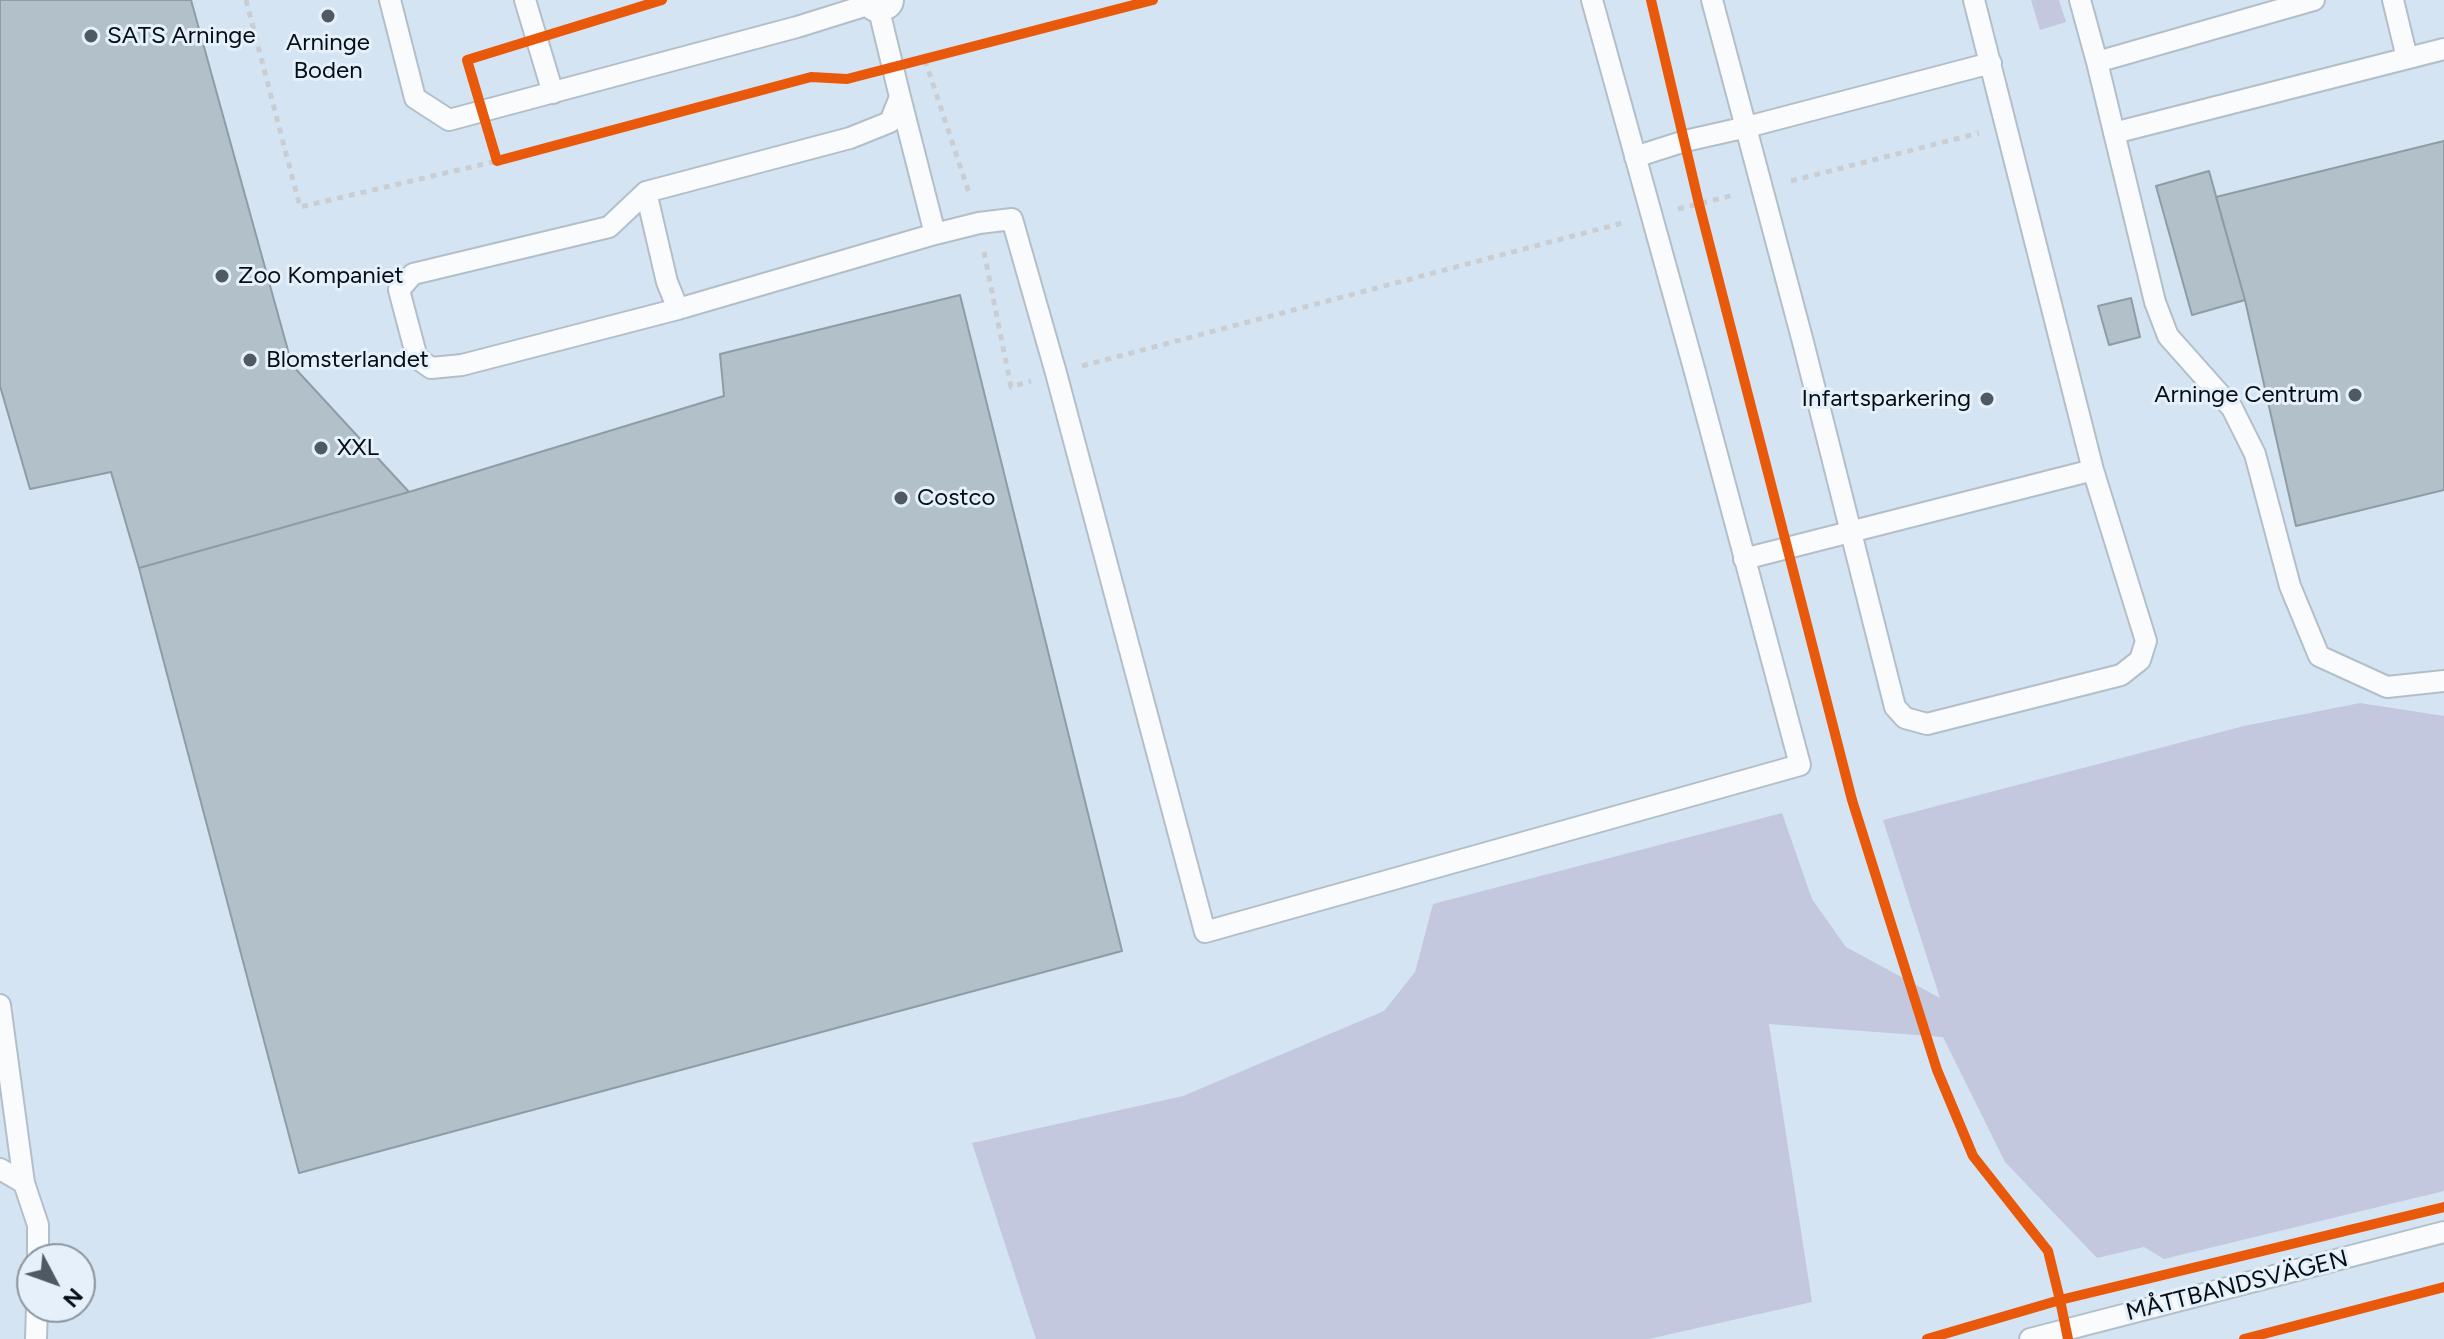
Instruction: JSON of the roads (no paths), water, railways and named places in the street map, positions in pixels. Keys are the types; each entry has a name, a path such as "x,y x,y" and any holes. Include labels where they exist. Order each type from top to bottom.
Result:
{"lane":[{"path":"390,0 415,98 449,120 797,27 879,1 892,68 935,234"},
{"path":"525,0 553,93"},
{"path":"900,97 890,122 850,138 646,192 609,227 413,274 399,290 417,358 431,368 462,365 678,309 935,234 1012,219 1205,932 1800,765 1592,0"},
{"path":"1712,0 1895,707 1905,718 1927,724 2121,675 2140,660 2146,641 2093,470 1974,0"},
{"path":"2080,0 2155,302 2168,336 2232,408 2255,454 2290,586 2319,656 2387,687 2444,681"},
{"path":"2097,62 2314,0"},
{"path":"2393,0 2407,58"},
{"path":"2114,133 2444,49"},
{"path":"1635,157 1685,141 1991,63"},
{"path":"646,192 667,282 678,309"},
{"path":"1744,559 2093,470"},
{"path":"0,1005 24,1183 38,1225 38,1243"},
{"path":"0,1169 24,1183"},
{"name":"MÅTTBANDSVÄGEN","path":"2030,1339 2444,1232"}],"place":[{"name":"Arninge Boden","path":"328,16"},
{"name":"SATS Arninge","path":"91,36"},
{"name":"Zoo Kompaniet","path":"222,276"},
{"name":"Blomsterlandet","path":"250,360"},
{"name":"Arninge Centrum","path":"2355,395"},
{"name":"Infartsparkering","path":"1987,399"},
{"name":"XXL","path":"321,448"},
{"name":"Costco","path":"901,498"}]}
